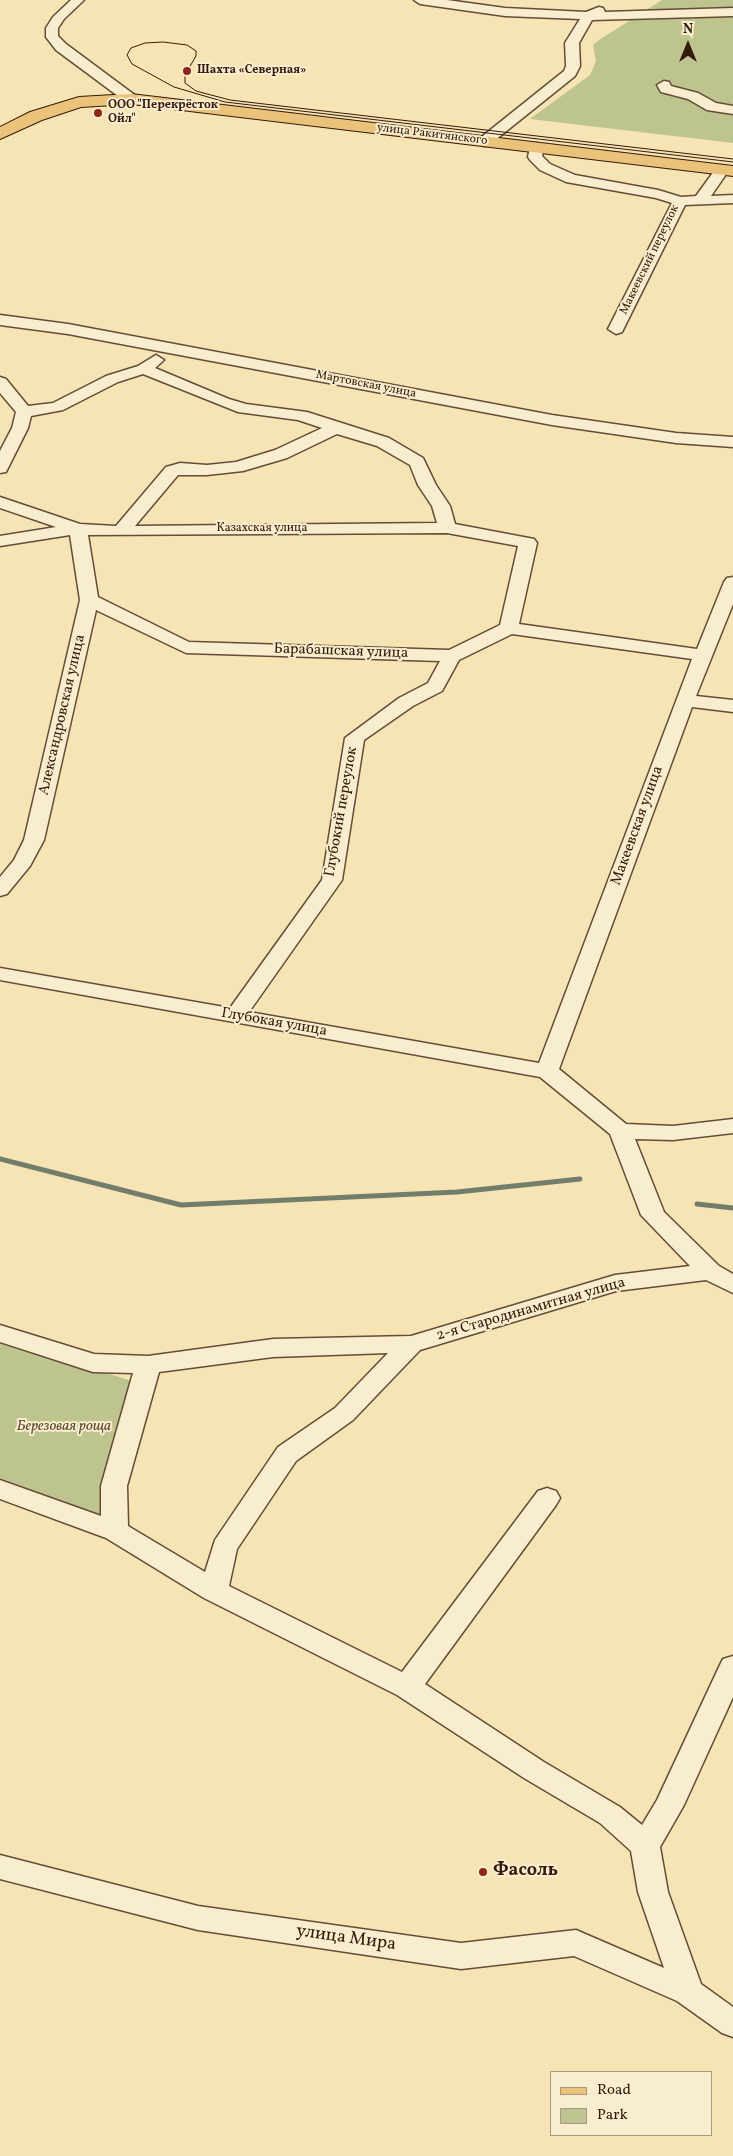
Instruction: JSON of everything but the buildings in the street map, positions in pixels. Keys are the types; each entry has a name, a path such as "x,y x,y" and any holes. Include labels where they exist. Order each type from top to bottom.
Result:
{"main road":[{"name":"улица Ракитянского","path":"0,134 36,116 79,102 131,99 727,170"}],"street":[{"path":"78,0 58,17 52,28 52,37 61,48 131,99"},
{"path":"420,0 505,12 588,16 733,12"},
{"path":"484,142 570,73 573,66 572,43 588,16 625,0"},
{"path":"664,85 666,89 693,96 712,108 733,110"},
{"name":"Макеевский переулок","path":"537,147 535,157 545,167 571,179 658,194 680,201 616,329"},
{"path":"702,199 727,170"},
{"path":"680,201 733,199"},
{"name":"Мартовская улица","path":"0,320 34,323 173,348 552,420 676,438 733,442"},
{"path":"24,412 57,407 112,379 144,369 173,348"},
{"path":"144,369 223,402 244,408 301,415 383,442 417,462 426,485 441,506 447,528"},
{"path":"0,382 24,412"},
{"path":"0,468 20,428 24,412"},
{"path":"120,531 172,471 180,468 207,470 237,467 281,454 336,428"},
{"name":"Казахская улица","path":"0,502 78,529 120,531 447,528 528,543 509,628"},
{"path":"0,541 78,529"},
{"name":"Александровская улица","path":"0,890 23,862 34,840 54,746 90,600 78,529"},
{"name":"Макеевская улица","path":"547,1071 702,655 733,582"},
{"name":"Барабашская улица","path":"90,600 186,647 452,656 509,628"},
{"path":"509,628 702,655"},
{"name":"Глубокий переулок","path":"234,1016 332,880 355,738 406,702 435,686 452,656"},
{"path":"685,700 733,706"},
{"name":"Глубокая улица","path":"0,974 547,1071"},
{"path":"547,1071 620,1130 653,1215 710,1272 733,1285"},
{"path":"620,1130 673,1133 733,1126"},
{"name":"2-я Стародинамитная улица","path":"0,1333 93,1363 148,1365 273,1348 411,1344 615,1283 710,1272"},
{"name":"2-я Стародинамитная улица","path":"214,1591 224,1547 287,1454 344,1414 411,1344"},
{"path":"115,1531 114,1486 148,1365"},
{"path":"0,1489 115,1531 214,1591 407,1687 534,1770 610,1815 645,1846"},
{"path":"407,1687 547,1498"},
{"path":"688,1992 652,1892 645,1846 669,1805 733,1668"},
{"name":"улица Мира","path":"0,1867 198,1918 461,1956 576,1943 688,1992 733,2024"}],"green space":[{"path":"662,0 733,0 733,143 530,119 590,75 596,61 593,45"},
{"name":"Березовая роща","path":"0,1339 141,1384 105,1517 0,1478"}],"waterway":[{"path":"0,1159 181,1205 457,1192 580,1179"},
{"path":"697,1204 733,1208"}],"tram line":[{"path":"733,159 230,100 196,91 185,83 185,75 196,56 196,51 187,45 163,42 145,43 131,48 127,55 132,64 174,87 225,102 733,162"}],"place":[{"name":"Шахта «Северная»","path":"187,71"},
{"name":"ООО \"Перекрёсток Ойл\"","path":"98,113"},
{"name":"Фасоль","path":"483,1872"}]}
